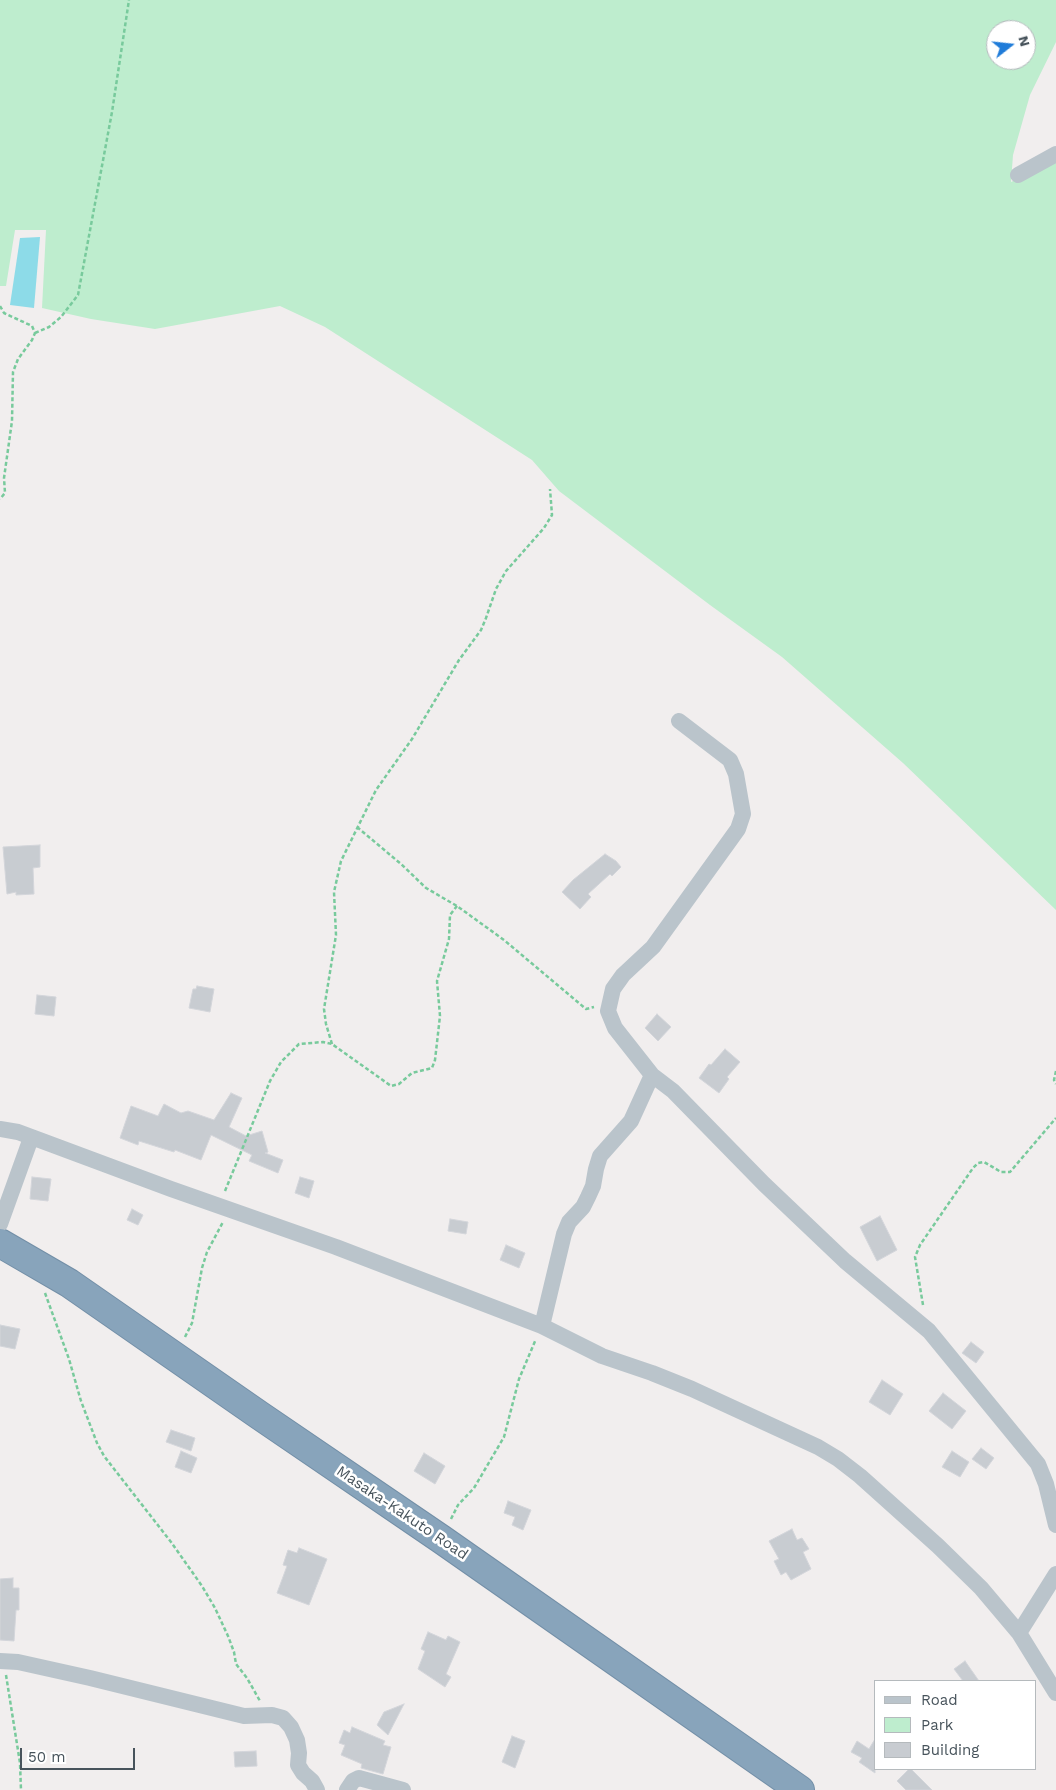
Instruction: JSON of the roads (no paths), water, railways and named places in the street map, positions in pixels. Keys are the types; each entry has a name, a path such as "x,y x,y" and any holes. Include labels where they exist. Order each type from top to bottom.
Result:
{"highway":[{"name":"Masaka-Kakuto Road","path":"0,1243 69,1283 441,1539 800,1790"}],"street":[{"path":"1018,175 1056,154"},
{"path":"680,721 730,760 736,774 743,814 738,829 653,947 624,975 613,989 608,1011 615,1028 652,1075 673,1091 764,1184 845,1261 929,1331 1038,1464 1046,1484 1056,1525"},
{"path":"542,1326 564,1234 569,1222 583,1207 588,1198 593,1186 600,1156 631,1121 652,1075"},
{"path":"0,1129 18,1132 30,1138 336,1247 542,1326 602,1356 692,1389 818,1447 860,1476 938,1546 981,1588 1018,1634 1056,1692"},
{"path":"0,1224 30,1138"},
{"path":"1018,1634 1056,1574"},
{"path":"3,1661 18,1662 90,1678 244,1716 272,1715 283,1718 297,1740 298,1765 302,1773 312,1780 317,1790"},
{"path":"347,1790 353,1781 359,1778 403,1790"}],"water":[{"path":"40,237 34,308 10,305 20,238"}]}
